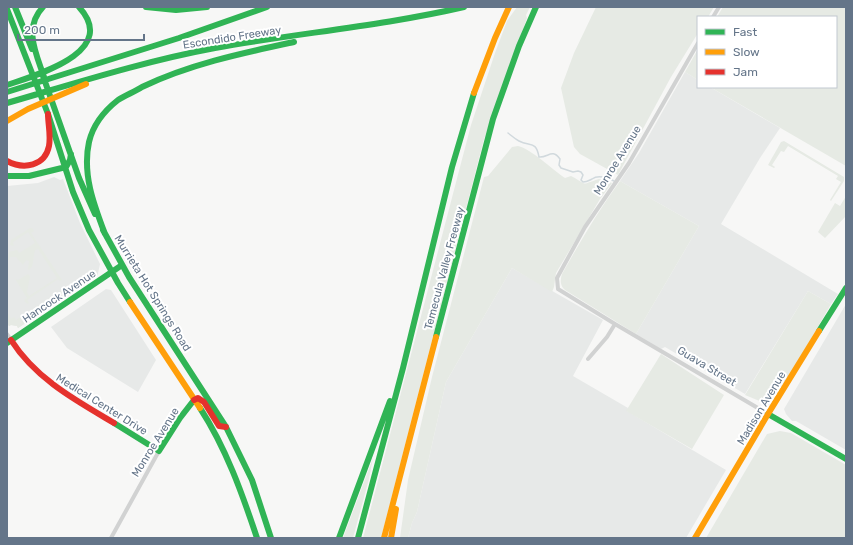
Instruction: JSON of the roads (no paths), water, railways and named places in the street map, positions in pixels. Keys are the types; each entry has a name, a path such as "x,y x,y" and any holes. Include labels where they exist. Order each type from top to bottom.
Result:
{"main road":[{"path":"15,7 38,58"},
{"path":"38,58 32,37 32,26 34,17 43,7"},
{"path":"7,85 59,64 82,50 88,42 90,32 87,17 79,7"},
{"path":"146,7 157,9 190,10 207,7"},
{"name":"Escondido Freeway","path":"7,92 179,38 267,7"},
{"name":"Escondido Freeway","path":"7,103 103,75 160,60 215,48 361,28 464,7"},
{"name":"Temecula Valley Freeway","path":"358,538 398,391 464,121 500,24 508,7"},
{"name":"Temecula Valley Freeway","path":"384,538 493,119 536,7"},
{"name":"Murrieta Hot Springs Road","path":"7,9 48,114 81,213 112,272 214,430 240,488 257,538"},
{"path":"105,234 91,190 86,161 88,147 97,122 116,102 126,95 159,80 198,65 240,53 361,28"},
{"name":"Murrieta Hot Springs Road","path":"38,58 70,154 87,197 122,265 226,427 252,480 271,538"},
{"path":"7,121 28,109 82,87 103,75"},
{"path":"7,161 17,166 27,167 36,164 43,159 50,142 48,114"},
{"path":"7,176 29,176 66,167 70,160 70,154"},
{"name":"Hancock Avenue","path":"9,342 122,265"},
{"name":"Madison Avenue","path":"695,538 768,414 846,288"},
{"name":"Medical Center Drive","path":"9,342 45,381 159,451"},
{"path":"339,538 390,401 398,391"},
{"path":"194,400 198,398 204,402 219,426 226,427"},
{"name":"Monroe Avenue","path":"159,451 180,418 194,400"},
{"name":"Guava Street","path":"768,414 846,459"},
{"path":"391,538 413,422"}],"street":[{"path":"714,16 719,7"},
{"name":"Monroe Avenue","path":"558,289 557,278 585,227 629,163 697,46"},
{"name":"Guava Street","path":"558,289 768,414"},
{"path":"588,359 607,337 615,324"},
{"name":"Medical Center Drive","path":"7,334 9,342"},
{"name":"Monroe Avenue","path":"111,538 159,451"}],"waterway":[{"path":"508,133 519,141 534,146 539,157 555,154 560,159 559,165 561,168 573,172 581,172 583,175 581,180 583,182 598,177 614,181"}]}
